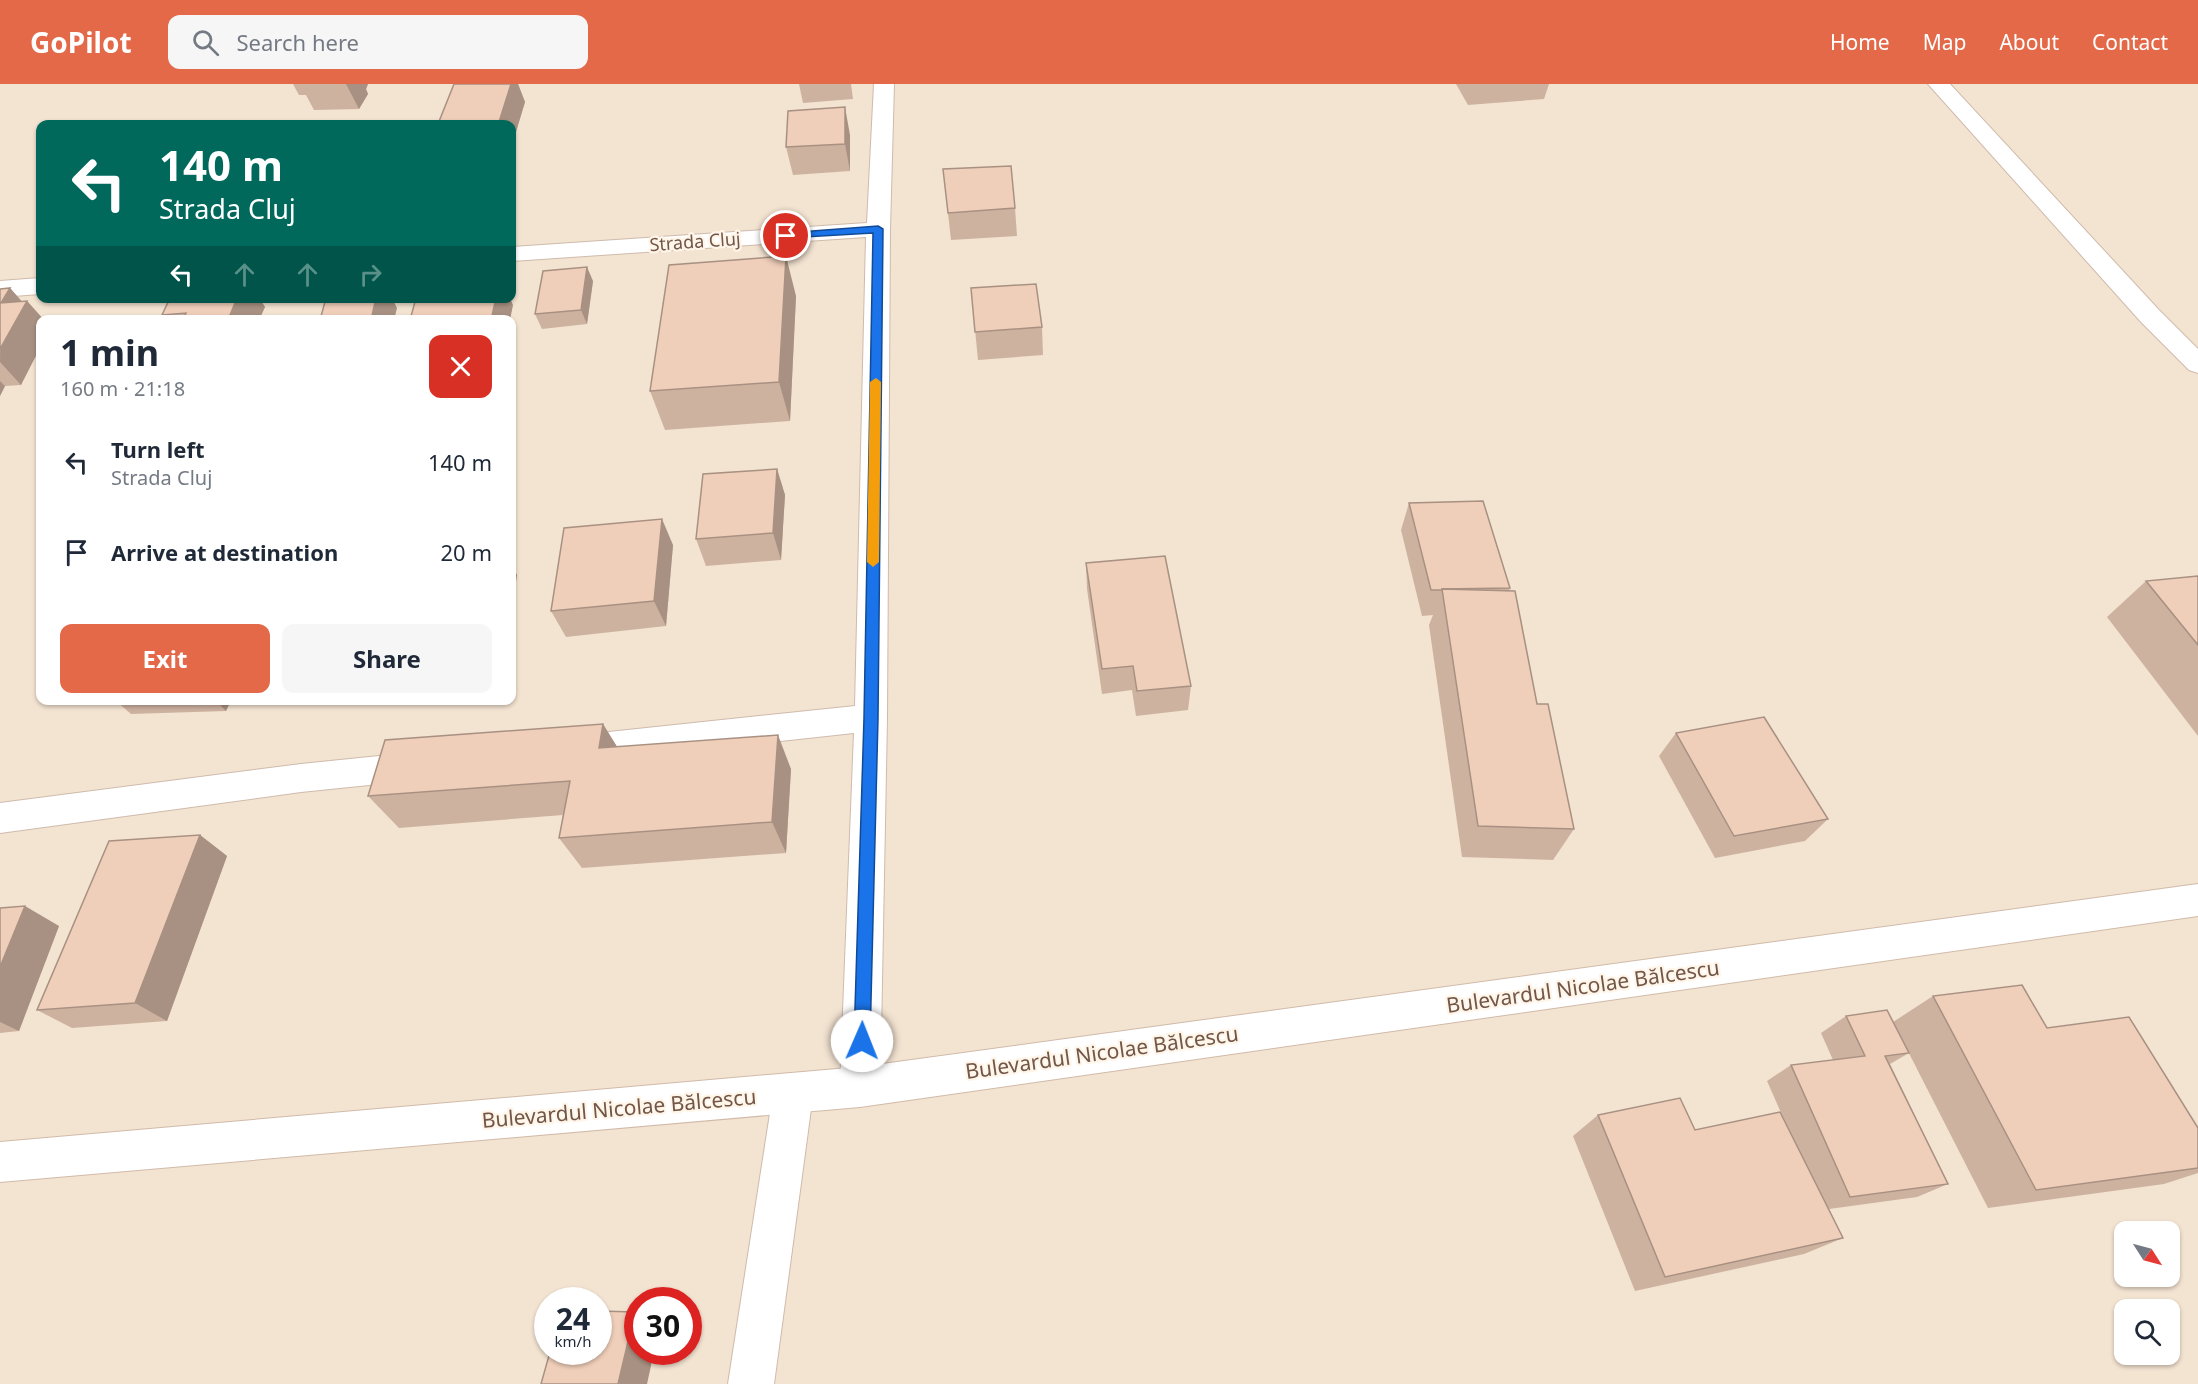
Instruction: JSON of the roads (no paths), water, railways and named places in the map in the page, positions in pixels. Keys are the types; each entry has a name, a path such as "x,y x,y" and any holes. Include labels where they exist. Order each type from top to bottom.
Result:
{"street":[{"path":"860,1087 871,718 878,229 884,84"},
{"path":"1938,84 2142,308 2198,364"},
{"name":"Strada Cluj","path":"516,254 878,229"},
{"path":"0,289 36,286"},
{"path":"538,753 871,718"},
{"path":"0,818 301,778 444,763"},
{"name":"Bulevardul Nicolae Bălcescu","path":"0,1162 860,1087 2198,900"},
{"path":"751,1384 793,1094"}]}
